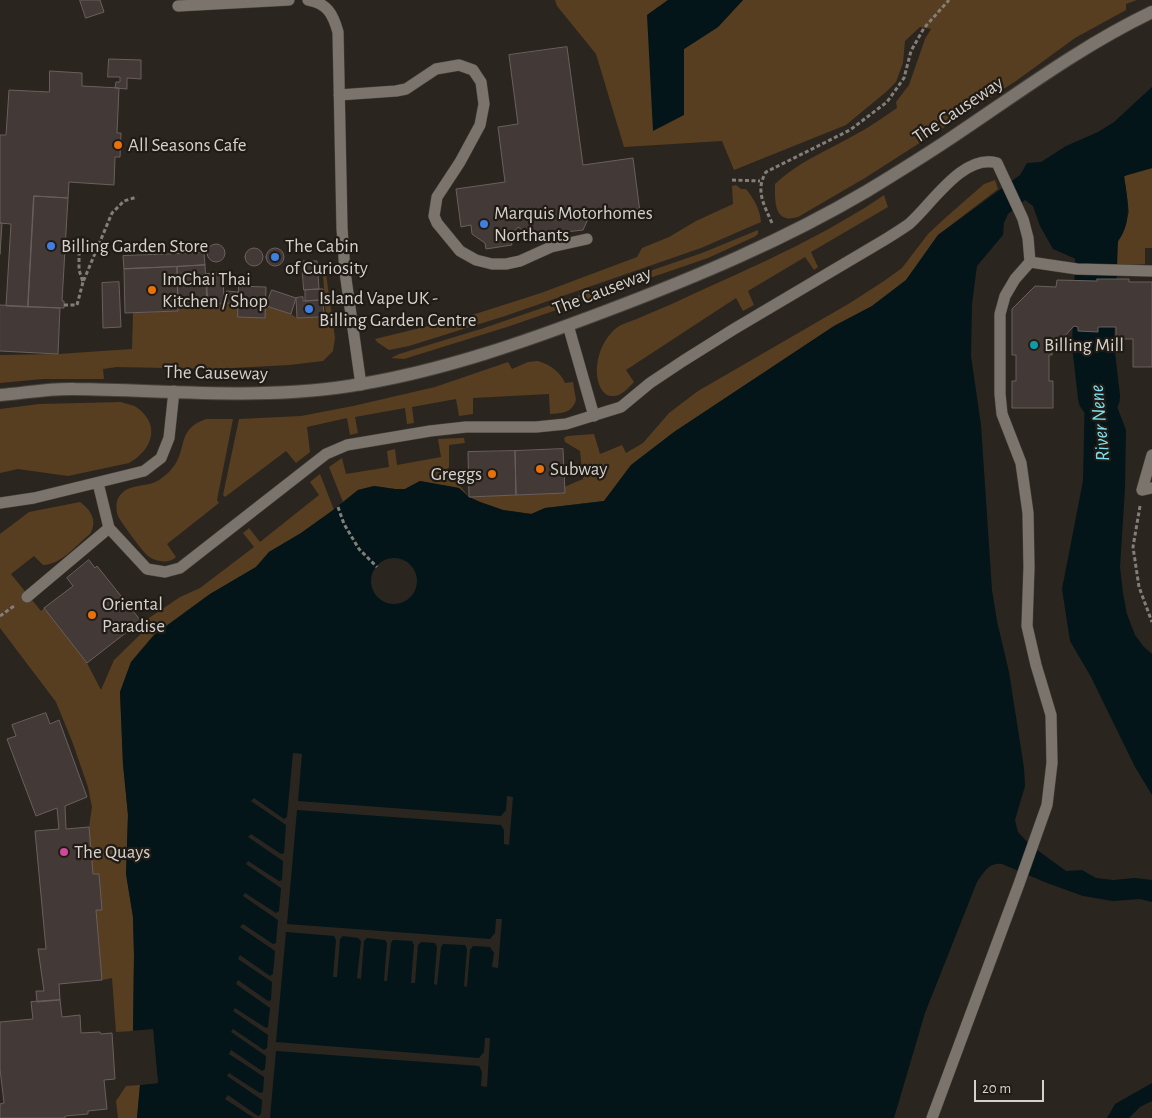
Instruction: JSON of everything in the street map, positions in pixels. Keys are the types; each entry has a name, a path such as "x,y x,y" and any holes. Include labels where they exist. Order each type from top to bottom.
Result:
{"street":[{"name":"The Causeway","path":"0,395 71,388 224,393 296,393 361,385 433,369 568,325 705,272 780,239 865,192 948,140 1060,64 1131,22 1152,12"}],"lane":[{"path":"178,6 289,0"},
{"path":"308,0 327,8 334,18 338,32 342,237 361,385"},
{"path":"339,95 396,92 406,89 436,69 459,65 473,70 481,82 484,104 480,125 460,162 437,197 434,216 437,223 460,251 476,260 492,264 520,261 551,247 586,239"},
{"path":"98,483 109,528 147,569 165,572 180,568 326,454 347,445 466,427 536,427 566,424 621,407 650,383 683,361 909,224 946,184 971,167 991,161 998,163 1023,219 1028,238 1030,262 1015,279 1005,296 1000,314 1000,394 1002,414 1021,463 1028,522 1027,626 1036,666 1051,715 1051,771 1047,805 932,1118"},
{"path":"1030,262 1077,269 1152,271"},
{"path":"568,325 594,416"},
{"path":"0,503 34,498 144,471 161,458 168,438 174,391"},
{"path":"1147,489 1152,455"},
{"path":"27,597 109,528"}],"path":[{"path":"780,239 761,193 760,181 766,172 850,130 887,102 904,78 911,51 924,28 949,0"},
{"path":"732,180 760,181"},
{"path":"64,305 77,305 82,282 112,213 124,201 137,196"},
{"path":"64,246 79,246 79,270 82,282"},
{"path":"1147,489 1133,547 1139,587 1152,622"},
{"path":"338,506 344,524 359,549 377,567"}],"shaded area":[{"path":"555,0 668,0 647,15 683,115 684,49 718,27 743,0 1137,0 1126,4 1126,10 1075,38 1016,81 865,178 798,217 790,218 780,215 776,205 775,184 802,164 863,130 897,108 896,102 909,85 925,39 931,29 920,27 905,41 903,63 896,82 846,125 734,170 722,141 624,147 596,54 557,6"},
{"path":"1152,168 1152,248 1145,248 1145,264 1108,267 1106,263 1111,250 1122,234 1129,212 1124,176"},
{"path":"995,180 998,189 938,235 906,280 872,306 834,326 674,432 631,465 604,501 545,508 532,514 503,510 469,497 564,493 564,487 583,479 580,451 565,442 564,438 567,436 594,434 600,454 622,445 626,453 643,443 669,413 698,391 850,303 902,268 928,234 984,184"},
{"path":"736,185 741,189 746,189 752,197 758,208 761,222 701,248 505,316 409,346 389,350 375,339 469,316 541,293 637,257 642,248 669,237 696,221 733,204 732,186"},
{"path":"884,195 888,207 811,252 818,267 814,270 805,257 748,291 754,305 743,311 736,298 626,370 634,382 621,394 609,396 603,391 598,381 598,360 602,346 617,327 795,247"},
{"path":"758,230 758,234 754,237 708,258 507,327 404,359 391,358 702,253"},
{"path":"323,274 326,274 335,338 333,351 323,361 289,365 214,369 117,367 103,369 104,379 43,379 0,383 0,355 58,354 132,349 133,313 178,311 178,306 225,303 239,304 238,317 265,306 291,314 297,318 326,317"},
{"path":"538,361 554,369 565,383 573,382 576,400 572,408 563,413 550,414 549,394 473,398 473,414 459,416 456,399 412,407 414,423 407,424 405,408 355,417 358,433 350,435 347,418 307,427 310,452 296,463 286,451 225,497 223,495 239,419 301,416 353,406 435,387 508,362 512,369 528,362"},
{"path":"121,402 139,409 150,423 151,431 148,445 137,458 129,463 68,476 18,469 0,473 0,409 39,404"},
{"path":"206,419 233,419 217,500 219,503 167,544 176,557 170,561 155,560 145,553 118,516 117,501 127,489 155,482 169,472 179,456 190,429"},
{"path":"464,438 465,443 449,445 449,467 447,470 469,497 459,488 420,481 405,489 374,486 358,490 343,502 329,467 342,458 346,474 389,467 387,451 395,449 397,465 441,457 438,439"},
{"path":"320,474 334,510 269,552 256,567 210,594 154,635 131,662 120,692 123,764 128,815 126,874 133,917 134,955 133,1031 116,1032 112,978 102,980 96,910 102,909 99,874 93,874 89,827 92,807 88,787 56,702 0,628 0,534 29,512 80,502 90,512 93,525 90,534 68,554 56,562 43,565 34,556 11,574 41,611 44,608 87,663 101,690 114,660 149,626 146,620 180,597 200,588 254,547 243,533 249,528 260,542 319,495 310,482"},
{"path":"140,1085 137,1118 118,1118 116,1101 126,1086"}],"water":[{"path":"668,0 743,0 718,27 684,49 684,115 653,131 647,15"},
{"path":"1152,87 1152,168 1124,176 1128,206 1127,221 1122,235 1106,263 1095,265 1085,263 1053,249 1040,226 1033,206 1025,200 1008,214 1004,223 1003,235 977,266 972,304 971,356 981,425 992,590 1009,672 1024,768 1025,786 1015,820 1018,832 1029,844 1066,871 1082,870 1096,878 1113,880 1135,878 1152,880 1152,902 1140,899 1113,901 1083,896 1002,864 990,866 977,882 925,1013 894,1118 137,1118 140,1085 158,1083 153,1030 133,1031 133,917 126,874 128,815 123,764 120,692 131,662 154,635 210,594 256,567 269,552 301,533 358,490 374,486 405,489 420,481 459,488 469,497 480,502 503,510 531,514 545,508 604,501 631,465 674,432 834,326 872,306 906,280 938,235 1020,175 1027,163 1041,162 1066,146 1098,132 1114,122"},
{"path":"1113,339 1109,354 1110,388 1126,430 1125,489 1120,567 1127,614 1135,635 1152,654 1152,795 1135,767 1091,677 1070,641 1062,589 1083,481 1085,391 1079,371 1079,340"},
{"path":"1152,1083 1152,1101 1140,1107 1129,1118 1107,1118 1115,1104"}],"pier":[{"path":"389,558 399,558 413,568 417,581 413,594 407,600 399,604 389,604 375,594 371,586 371,576 381,562"},
{"path":"293,753 302,754 298,801 501,816 506,810 507,796 513,797 509,845 504,844 504,830 501,825 297,810 287,924 490,939 495,933 496,919 502,919 498,968 492,967 494,953 490,947 473,946 470,950 467,987 464,986 467,949 465,945 443,944 441,947 437,985 434,984 437,947 435,943 421,942 418,945 415,983 411,983 414,945 412,941 393,940 391,943 387,981 384,981 387,943 385,940 367,938 364,941 361,979 357,978 361,941 358,938 343,936 340,939 337,977 333,977 336,940 334,936 286,932 276,1042 479,1058 484,1052 485,1038 490,1038 487,1087 481,1086 482,1072 479,1066 276,1051 270,1118 254,1118 225,1099 228,1095 258,1116 261,1114 262,1100 227,1076 229,1073 260,1093 263,1092 264,1077 229,1054 231,1050 262,1071 265,1069 266,1056 231,1032 233,1029 264,1050 267,1048 268,1035 233,1011 235,1008 266,1028 268,1027 270,1008 236,984 238,980 268,1001 271,1000 272,982 238,959 240,955 270,976 273,974 275,951 240,927 243,924 273,944 276,943 278,920 243,896 245,893 276,913 279,911 281,888 246,864 248,861 279,881 282,880 283,861 248,837 251,834 281,854 284,853 286,825 251,801 254,798 284,819 287,817"},
{"path":"153,1029 158,1083 138,1085 140,1082 155,1081 151,1032 133,1034 130,1031"}],"building":[{"path":"80,0 100,0 104,12 86,18"},
{"path":"567,47 583,165 633,158 640,212 588,219 583,230 531,236 518,227 510,237 512,245 486,249 485,243 472,234 471,225 461,227 456,189 505,182 498,127 518,124 509,55"},
{"path":"109,59 141,60 141,79 127,78 127,89 115,88 116,82 120,82 120,77 108,77"},
{"path":"50,71 82,73 82,86 119,88 117,133 121,133 120,157 115,157 114,185 69,182 68,198 34,196 28,307 6,306 11,224 0,223 0,135 6,135 9,90 49,92"},
{"path":"34,196 68,198 62,301 64,301 64,308 28,307"},
{"path":"0,223 2,223 0,254"},
{"path":"216,244 222,247 225,253 222,259 216,262 210,259 207,253 210,247"},
{"path":"254,248 260,251 263,257 260,263 254,266 248,263 245,257 248,251"},
{"path":"275,248 281,251 284,257 281,263 275,266 269,263 266,257 269,251"},
{"path":"204,253 205,265 124,269 123,256"},
{"path":"302,261 317,261 319,289 304,290"},
{"path":"205,265 207,305 178,306 177,267"},
{"path":"177,267 178,311 125,313 124,269"},
{"path":"223,273 224,303 208,304 206,274"},
{"name":"Billing Mill","path":"1097,279 1129,279 1129,282 1152,282 1152,367 1133,367 1133,339 1116,339 1116,327 1098,327 1098,332 1078,331 1078,327 1074,326 1052,350 1052,355 1049,355 1049,381 1053,381 1053,408 1012,408 1012,381 1016,381 1016,355 1012,355 1012,309 1035,286 1056,287 1057,280 1097,281"},
{"path":"119,282 121,327 103,328 102,283"},
{"path":"239,286 266,287 265,318 238,317"},
{"path":"323,289 324,300 305,301 305,290"},
{"path":"272,290 296,298 291,314 266,306"},
{"path":"227,291 238,292 237,304 225,303"},
{"path":"303,297 303,301 318,300 323,305 324,312 320,317 297,318 296,298"},
{"path":"0,305 60,308 58,354 0,351"},
{"name":"Subway","path":"563,449 565,493 516,495 515,451"},
{"name":"Greggs","path":"515,451 516,495 469,497 468,452"},
{"name":"Oriental Paradise","path":"89,560 95,568 97,566 141,621 87,663 44,608 73,586 67,578"},
{"name":"The Quays","path":"46,713 50,724 59,720 87,797 65,806 66,829 89,827 93,874 99,874 102,910 96,910 102,980 59,984 60,1000 37,1002 36,991 44,991 38,949 46,949 35,831 59,829 57,808 36,816 7,739 16,736 12,725"},
{"path":"60,1000 62,1017 80,1015 81,1033 112,1033 115,1079 104,1080 107,1109 88,1111 88,1114 65,1116 65,1118 0,1118 0,1104 4,1103 0,1069 0,1022 33,1019 31,1002"}],"waterway":[{"name":"River Nene","path":"1099,397 1093,345 1097,240 1095,195 1100,171 1121,150 1152,132"}],"place":[{"name":"All Seasons Cafe","path":"118,145"},
{"name":"Marquis Motorhomes Northants","path":"484,224"},
{"name":"Billing Garden Store","path":"51,246"},
{"name":"The Cabin of Curiosity","path":"275,257"},
{"name":"ImChai Thai Kitchen / Shop","path":"152,290"},
{"name":"Island Vape UK - Billing Garden Centre","path":"309,309"},
{"name":"Billing Mill","path":"1034,345"},
{"name":"Subway","path":"540,469"},
{"name":"Greggs","path":"492,474"},
{"name":"Oriental Paradise","path":"92,615"},
{"name":"The Quays","path":"64,852"}]}
